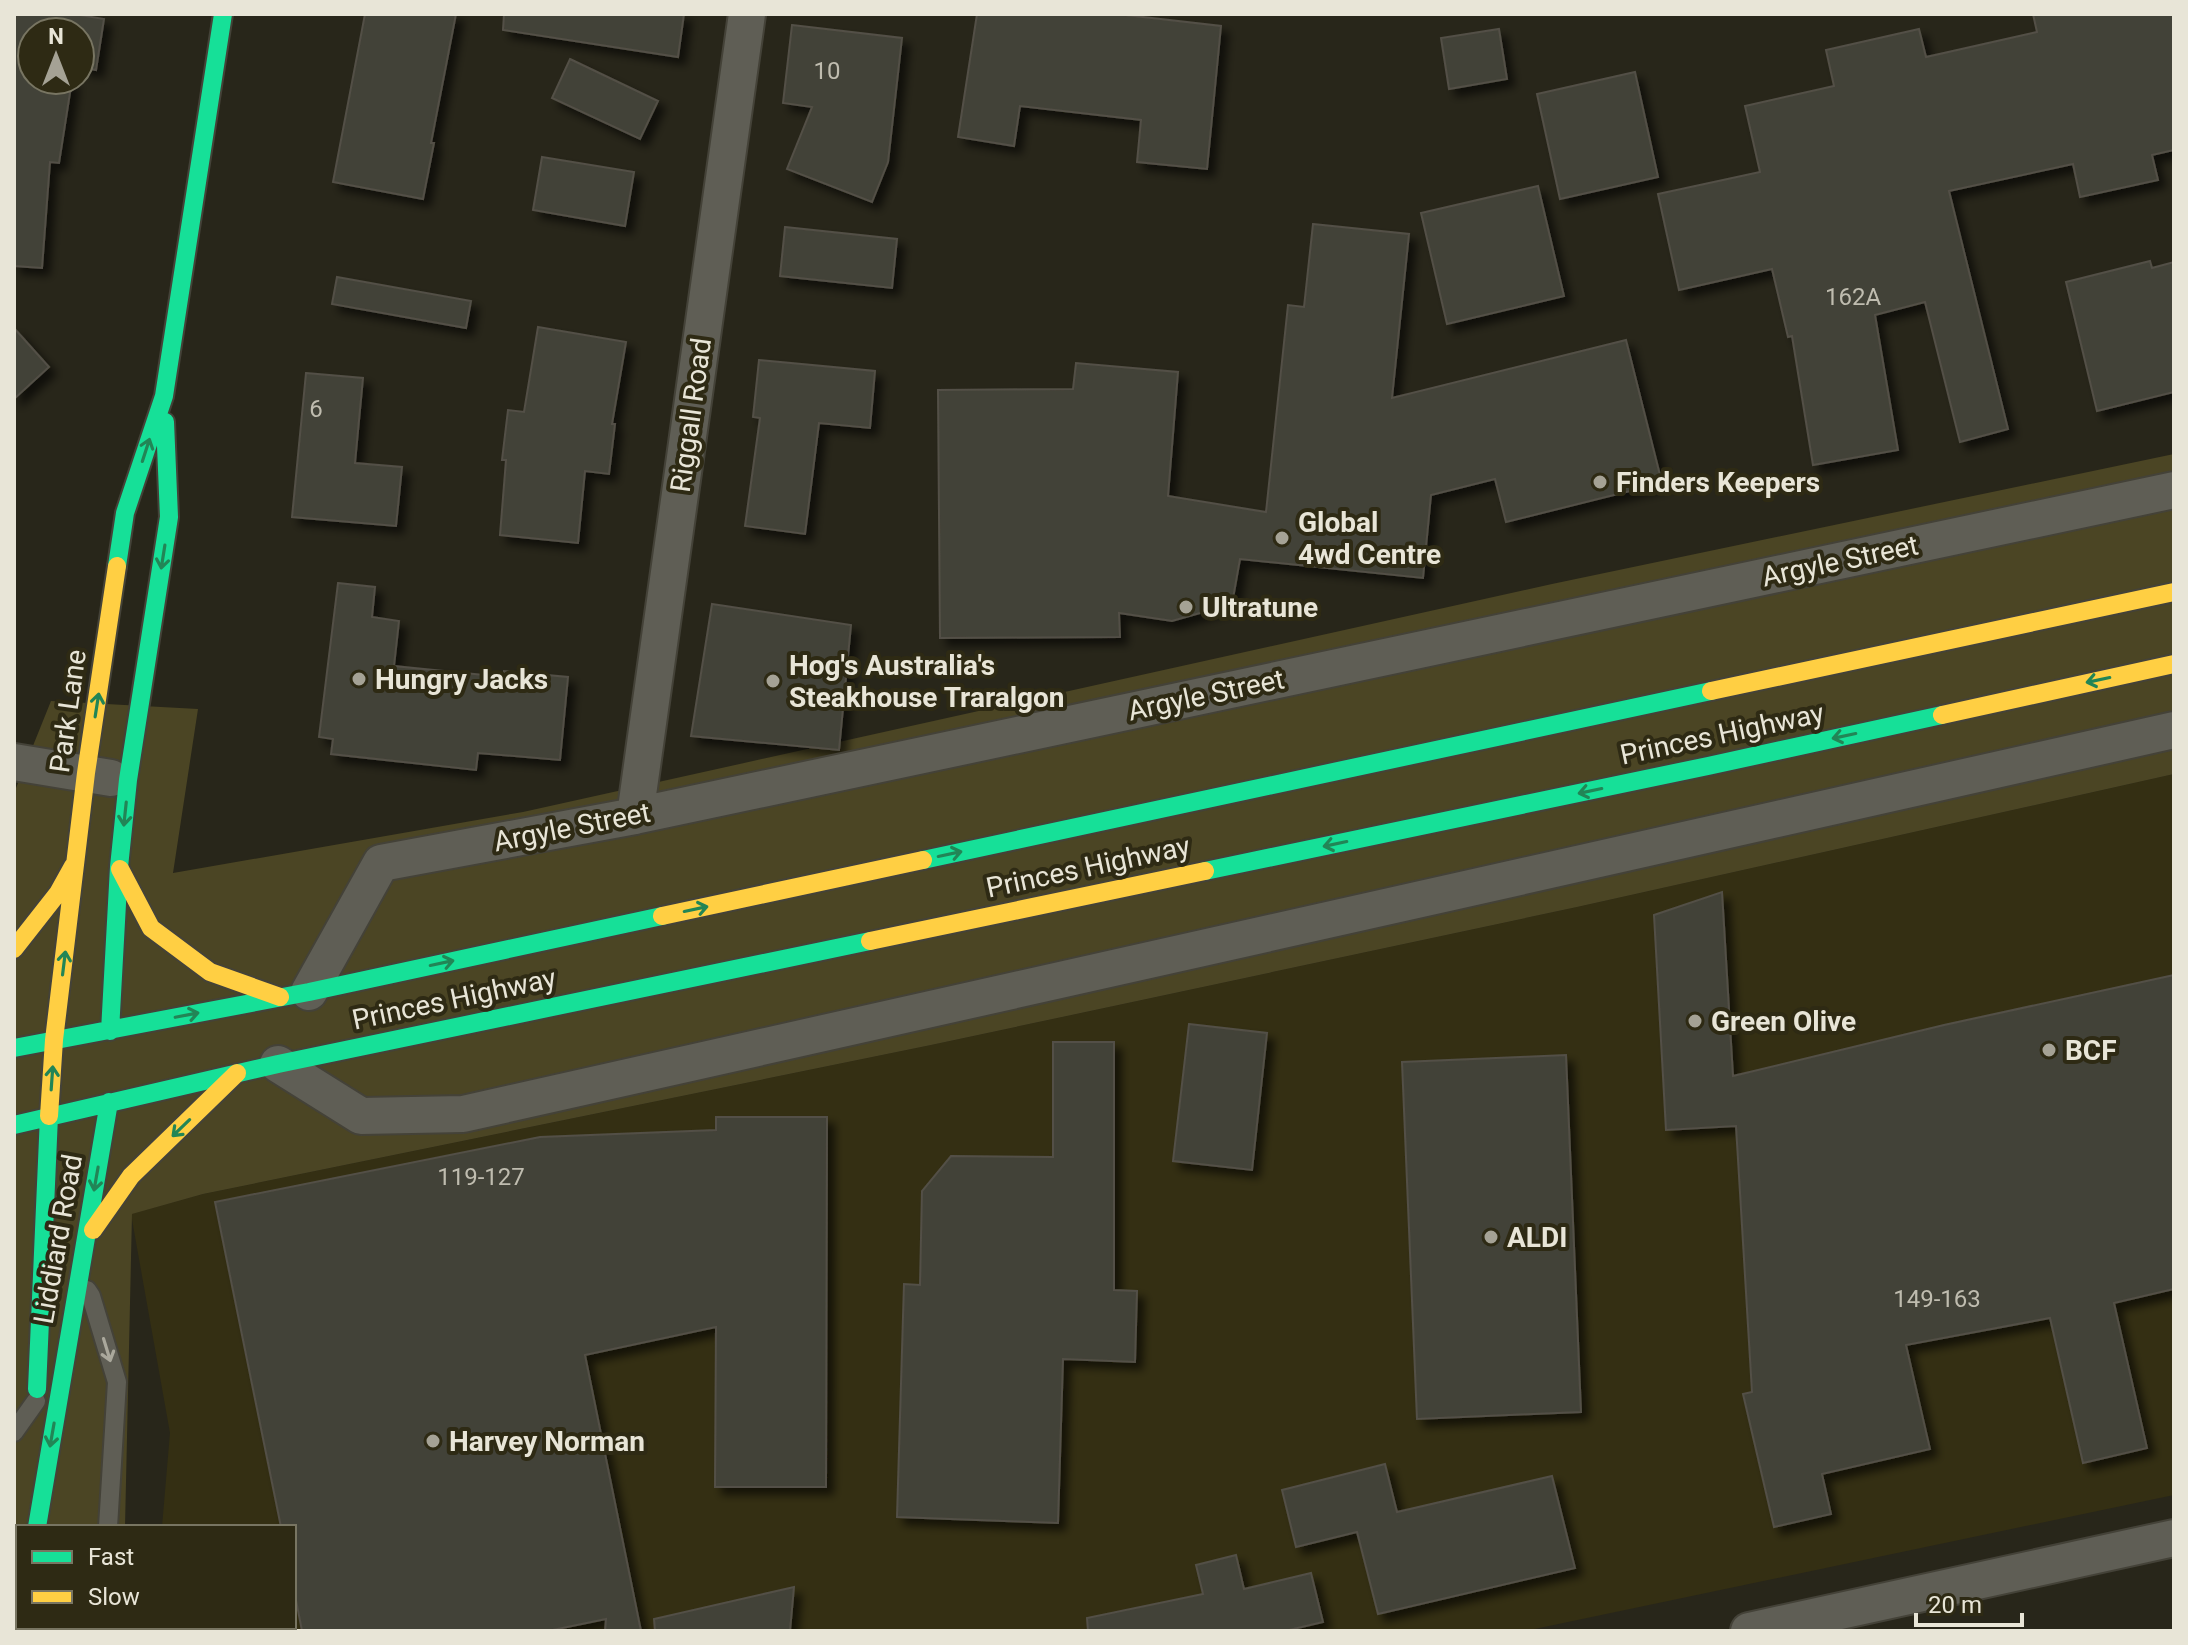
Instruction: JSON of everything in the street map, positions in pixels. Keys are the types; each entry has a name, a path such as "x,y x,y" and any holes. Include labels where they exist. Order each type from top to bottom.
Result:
{"main road":[{"name":"Park Lane","path":"54,1040 86,773 125,513 164,396 223,14"},
{"name":"Park Lane","path":"110,1038 119,867 128,780 169,517 164,396"},
{"name":"Princes Highway","path":"14,1048 54,1040 110,1038 294,994 2174,592"},
{"name":"Princes Highway","path":"14,1125 110,1095 237,1073 1708,766 2174,664"},
{"path":"14,949 58,893 78,859"},
{"path":"119,867 151,928 210,972 294,994"},
{"name":"Liddiard Road","path":"30,1525 54,1040"},
{"path":"85,1240 131,1176 237,1073"},
{"name":"Liddiard Road","path":"37,1525 110,1095"},
{"path":"23,1317 36,1394"}],"street":[{"name":"Riggall Road","path":"635,816 747,14"},
{"name":"Argyle Street","path":"294,994 381,863 635,816 2174,490"},
{"path":"278,1064 361,1116 463,1114 2174,730"},
{"path":"14,762 128,780"},
{"path":"1749,1631 2174,1538"}],"lane":[{"path":"79,1278 91,1296 117,1382 108,1525"},
{"path":"14,1432 36,1394"}],"shaded area":[{"path":"2174,454 2174,774 1577,907 931,1045 203,1194 132,1214 125,1525 16,1525 16,1629 122,1631 14,1631 14,793 51,701 198,709 173,873 523,812 1552,584"},
{"path":"2174,774 2174,1495 1525,1631 153,1631 296,1629 296,1525 162,1525 170,1433 131,1214 203,1194 931,1045 1577,907"}],"building":[{"path":"14,14 86,16 16,16 16,96 69,96 59,163 50,162 42,268 14,266"},
{"path":"365,14 456,14 423,199 333,182"},
{"path":"504,14 684,14 678,57 503,30"},
{"path":"977,14 1117,14 1221,26 1207,169 1137,162 1141,120 1020,106 1014,146 958,137"},
{"path":"2033,14 2174,14 2174,150 2152,155 2158,180 2080,197 2073,164 1949,191 2008,429 1960,442 1925,302 1875,315 1898,450 1813,465 1792,336 1788,337 1772,269 1679,290 1658,194 1760,172 1745,106 1834,86 1826,50 1919,29 1926,57 2037,32"},
{"path":"96,18 104,19 96,70"},
{"path":"792,25 902,38 888,162 872,202 787,169 812,107 783,103"},
{"path":"1499,29 1507,79 1449,89 1441,38"},
{"path":"570,59 658,101 640,139 552,98"},
{"path":"1635,72 1658,177 1560,199 1537,94"},
{"path":"542,157 634,172 625,226 533,210"},
{"path":"1538,186 1564,296 1447,324 1421,213"},
{"path":"1313,224 1409,234 1392,398 1626,340 1662,483 1506,522 1495,479 1431,495 1423,578 1240,559 1232,604 1172,621 1119,613 1120,637 940,638 938,390 1073,389 1076,363 1178,372 1168,496 1266,512 1288,305 1304,307"},
{"path":"785,227 897,239 892,288 780,276"},
{"path":"2150,261 2152,268 2174,262 2174,392 2097,411 2066,282"},
{"path":"337,277 471,301 466,328 332,304"},
{"path":"538,327 626,342 612,424 615,424 609,474 585,471 578,543 500,535 506,460 502,460 508,410 524,412"},
{"path":"14,328 49,367 14,399"},
{"path":"759,360 875,371 870,428 819,423 805,534 745,526 760,418 753,417"},
{"path":"306,373 363,378 355,463 402,467 396,526 292,517"},
{"path":"338,583 375,587 372,617 399,621 394,666 504,677 504,671 568,677 560,760 478,753 476,770 331,754 333,739 319,737"},
{"name":"Hog's Australia's Steakhouse Traralgon","path":"712,604 851,625 839,750 691,736"},
{"path":"1722,892 1733,1076 1944,1025 2174,975 2174,1289 2114,1303 2147,1448 2083,1463 2050,1318 1906,1345 1930,1449 1822,1474 1831,1514 1774,1527 1743,1394 1752,1392 1736,1126 1666,1130 1654,915"},
{"path":"1189,1024 1267,1033 1252,1170 1173,1161"},
{"path":"1053,1042 1114,1042 1114,1290 1137,1291 1135,1362 1063,1359 1058,1523 897,1517 904,1284 920,1285 922,1191 951,1156 1053,1157"},
{"name":"ALDI","path":"1566,1055 1581,1412 1417,1419 1402,1062"},
{"name":"Harvey Norman","path":"716,1117 827,1117 826,1487 715,1487 716,1327 585,1355 641,1631 605,1631 606,1619 548,1631 302,1631 296,1600 296,1525 281,1525 215,1202 540,1137 716,1130"},
{"path":"1385,1464 1397,1512 1552,1476 1575,1568 1378,1614 1357,1532 1296,1547 1282,1490"},
{"path":"1236,1555 1244,1589 1311,1573 1323,1622 1285,1631 1088,1631 1087,1618 1203,1594 1196,1565"},
{"path":"794,1587 790,1631 655,1631 654,1619"}],"traffic: fast":[{"path":"117,566 125,513 164,396 223,14"},
{"path":"110,1031 119,867 128,780 169,517 165,422"},
{"path":"923,860 1711,691"},
{"path":"1205,871 1942,715"},
{"path":"14,1048 309,992 662,916"},
{"path":"14,1125 278,1064 870,941"},
{"path":"37,1525 109,1102"},
{"path":"37,1389 49,1116"}],"traffic: slow":[{"path":"54,1040 86,773 117,566"},
{"path":"1711,691 2174,592"},
{"path":"1942,715 2174,664"},
{"path":"662,916 923,860"},
{"path":"14,949 58,893 73,866"},
{"path":"120,869 151,928 210,972 280,997"},
{"path":"870,941 1205,871"},
{"path":"49,1116 54,1040"},
{"path":"93,1230 131,1176 237,1073"}],"place":[{"name":"Finders Keepers","path":"1600,482"},
{"name":"Global 4wd Centre","path":"1282,538"},
{"name":"Ultratune","path":"1186,607"},
{"name":"Hungry Jacks","path":"359,679"},
{"name":"Hog's Australia's Steakhouse Traralgon","path":"773,681"},
{"name":"Green Olive","path":"1695,1021"},
{"name":"BCF","path":"2049,1050"},
{"name":"ALDI","path":"1491,1237"},
{"name":"Harvey Norman","path":"433,1441"}]}
